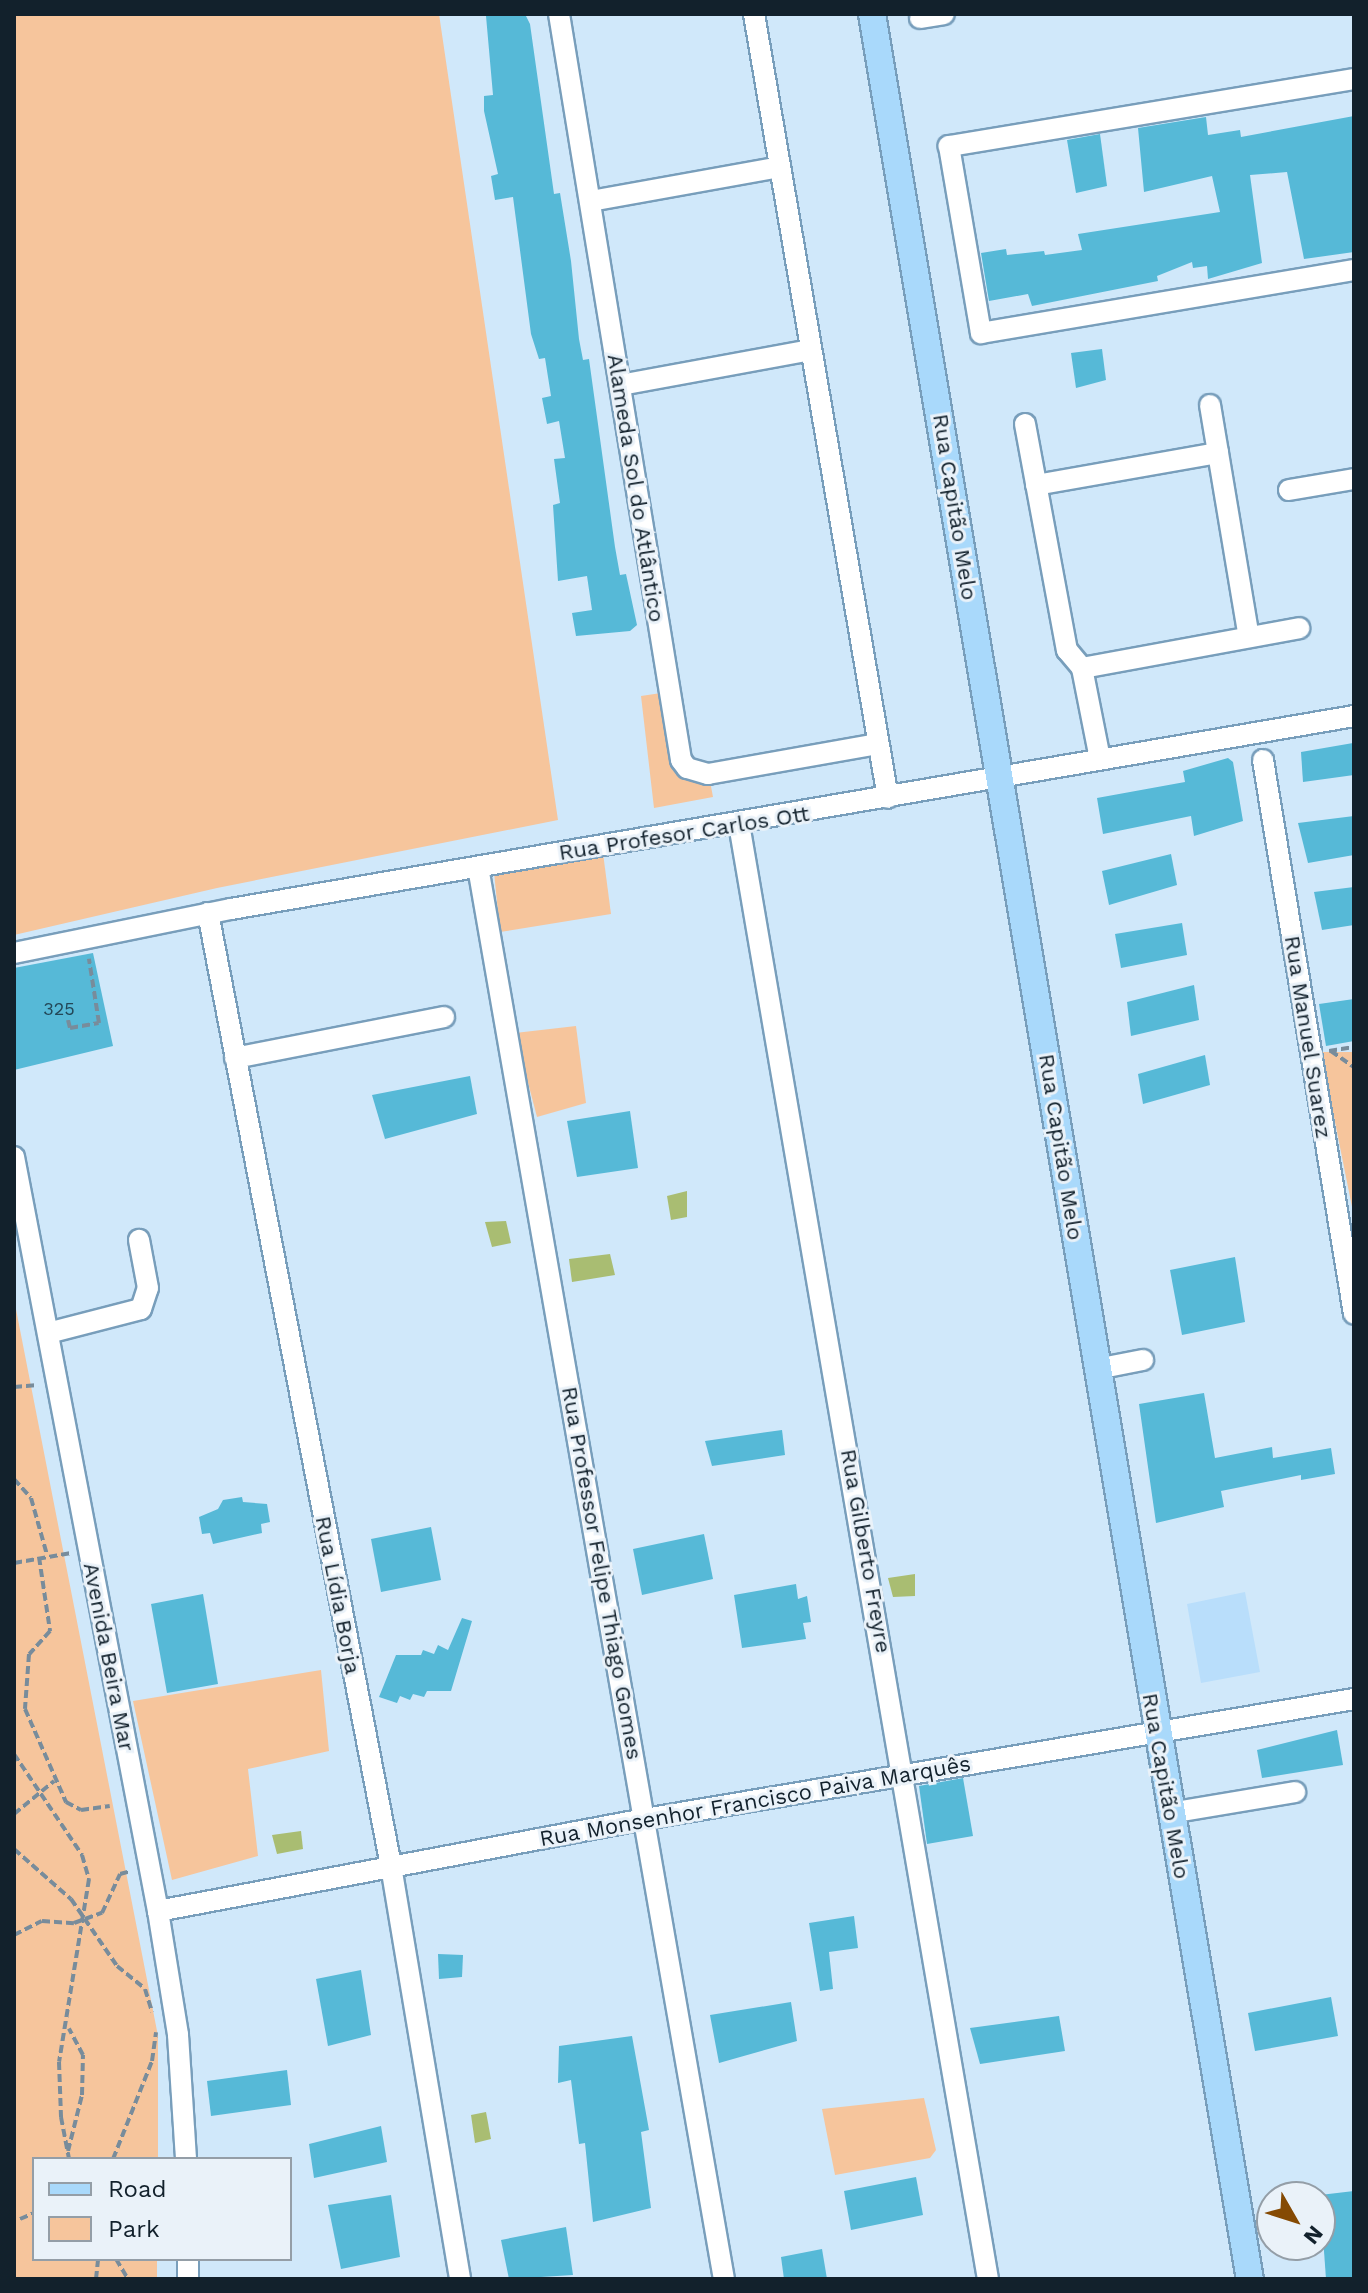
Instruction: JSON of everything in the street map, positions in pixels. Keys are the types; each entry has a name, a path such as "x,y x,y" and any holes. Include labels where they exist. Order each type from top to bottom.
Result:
{"main road":[{"name":"Rua Capitão Melo","path":"872,14 1156,1732 1250,2279"}],"street":[{"name":"Alameda Sol do Atlântico","path":"559,14 677,749 687,768 708,774 878,744"},
{"path":"754,14 810,350 878,719 878,744 888,798"},
{"path":"920,18 944,14"},
{"path":"1354,79 949,146 981,333 1354,270"},
{"path":"591,201 780,167"},
{"path":"620,385 810,350"},
{"path":"1210,405 1249,637"},
{"path":"1025,424 1067,650 1082,668 1100,759"},
{"path":"1036,485 1218,453"},
{"path":"1289,490 1354,479"},
{"path":"1082,668 1299,628"},
{"name":"Rua Profesor Carlos Ott","path":"23,951 208,913 1354,716"},
{"name":"Rua Manuel Suarez","path":"1263,760 1354,1314"},
{"name":"Rua Gilberto Freyre","path":"739,824 905,1774 988,2279"},
{"name":"Rua Professor Felipe Thiago Gomes","path":"478,867 724,2279"},
{"name":"Rua Lídia Borja","path":"208,913 391,1866 460,2279"},
{"path":"235,1058 444,1017"},
{"name":"Avenida Beira Mar","path":"14,1157 158,1911 178,2035 186,2157"},
{"path":"48,1333 141,1309 148,1288 139,1240"},
{"path":"1097,1369 1143,1360"},
{"name":"Rua Monsenhor Francisco Paiva Marquês","path":"158,1911 645,1819 1354,1699"},
{"path":"1170,1813 1295,1792"}],"path":[{"path":"68,1020 70,1028 99,1023 88,952"},
{"path":"1331,1051 1354,1067"},
{"path":"14,1387 38,1385"},
{"path":"14,1479 31,1498 47,1555"},
{"path":"14,1563 47,1555 90,1552"},
{"path":"39,1557 50,1631 29,1654 25,1709 54,1781 66,1802 81,1810 110,1806"},
{"path":"14,1754 36,1791 82,1855 89,1879 68,2027 59,2062 69,2157"},
{"path":"14,1814 36,1791 54,1781"},
{"path":"14,1849 71,1899 117,1966 145,1989 157,2027 152,2061 114,2157"},
{"path":"14,1935 42,1921 84,1920 102,1913 113,1899 120,1874 149,1866"},
{"path":"68,2027 83,2055 82,2095 68,2151"},
{"path":"20,2219 32,2214"},
{"path":"117,2261 128,2279"}],"shaded area":[{"path":"687,1191 687,1217 671,1220 667,1196"},
{"path":"506,1221 511,1243 492,1247 485,1222"},
{"path":"610,1254 615,1275 572,1282 569,1259"},
{"path":"915,1574 915,1596 893,1597 888,1578"},
{"path":"1245,1592 1260,1672 1201,1683 1187,1604"},
{"path":"301,1831 303,1849 277,1854 272,1835"},
{"path":"486,2112 491,2139 475,2143 471,2115"}],"green space":[{"path":"14,14 439,14 558,820 217,888 14,935"},
{"path":"661,693 678,771 710,781 713,797 654,808 641,696"},
{"path":"603,853 611,914 500,932 494,872"},
{"path":"576,1026 586,1103 537,1117 515,1033"},
{"path":"1321,1052 1354,1052 1354,1217"},
{"path":"14,1299 158,2036 158,2157 32,2157 32,2261 157,2261 157,2279 14,2279"},
{"path":"321,1670 329,1751 248,1769 258,1856 172,1880 133,1701"},
{"path":"924,2098 936,2150 930,2158 835,2175 822,2109"}],"building":[{"path":"525,14 530,24 554,194 560,193 571,261 579,339 583,360 589,359 615,547 620,575 626,574 637,625 630,631 576,636 572,613 592,610 587,576 558,581 553,505 560,503 554,459 565,458 559,421 547,424 542,398 551,396 545,358 539,359 531,334 513,197 495,200 491,176 498,174 484,111 484,96 493,95 486,16"},
{"path":"1354,116 1354,252 1304,259 1287,172 1250,175 1262,263 1208,279 1207,266 1193,268 1192,262 1157,276 1158,281 1032,306 1028,294 989,301 981,253 1006,249 1007,255 1044,251 1045,255 1082,250 1078,234 1220,212 1212,176 1144,192 1138,128 1206,117 1208,135 1240,130 1241,137"},
{"path":"1100,134 1107,186 1076,193 1067,140"},
{"path":"1102,349 1106,380 1076,388 1071,353"},
{"path":"1353,743 1354,775 1303,782 1301,752"},
{"path":"1228,758 1233,762 1243,821 1194,836 1191,816 1103,834 1097,798 1185,782 1183,771"},
{"path":"1354,816 1354,855 1308,863 1298,823"},
{"path":"1171,854 1177,885 1109,905 1102,871"},
{"path":"1354,887 1354,925 1322,930 1314,892"},
{"path":"1182,923 1187,955 1121,968 1115,934"},
{"path":"93,953 113,1046 14,1070 14,968"},
{"path":"1194,985 1199,1020 1131,1036 1127,1002"},
{"path":"1354,999 1354,1041 1326,1046 1319,1004"},
{"path":"1205,1055 1210,1085 1143,1104 1138,1074"},
{"path":"470,1076 477,1114 385,1139 372,1095"},
{"path":"630,1111 638,1168 577,1177 567,1121"},
{"path":"1235,1257 1245,1322 1182,1335 1170,1270"},
{"path":"1204,1393 1215,1458 1272,1447 1273,1458 1331,1448 1335,1474 1301,1480 1301,1475 1221,1491 1224,1507 1156,1523 1139,1404"},
{"path":"782,1430 785,1455 712,1466 705,1441"},
{"path":"242,1497 243,1502 267,1504 270,1522 261,1524 262,1533 213,1544 210,1533 202,1534 199,1517 218,1509 223,1500"},
{"path":"431,1527 441,1580 381,1592 371,1539"},
{"path":"704,1534 713,1579 642,1595 633,1549"},
{"path":"796,1584 798,1599 807,1596 811,1622 803,1623 806,1639 742,1648 734,1595"},
{"path":"203,1594 218,1684 167,1693 151,1604"},
{"path":"462,1618 472,1621 451,1691 427,1691 424,1697 413,1694 410,1700 400,1696 397,1703 379,1697 396,1655 421,1655 423,1650 434,1654 438,1645 448,1650"},
{"path":"1337,1730 1343,1765 1262,1778 1257,1750"},
{"path":"963,1778 973,1836 927,1844 919,1786"},
{"path":"854,1916 858,1948 829,1952 833,1989 820,1991 809,1923"},
{"path":"438,1954 463,1955 462,1977 439,1979"},
{"path":"361,1970 371,2035 328,2046 316,1979"},
{"path":"1331,1997 1338,2036 1255,2051 1248,2013"},
{"path":"791,2002 797,2041 719,2063 710,2015"},
{"path":"1059,2016 1065,2051 980,2064 970,2028"},
{"path":"632,2036 649,2130 641,2132 651,2208 593,2222 585,2143 579,2144 571,2080 558,2083 559,2046"},
{"path":"287,2070 291,2105 211,2116 207,2081"},
{"path":"381,2126 387,2162 314,2178 309,2144"},
{"path":"916,2177 923,2215 851,2230 844,2191"},
{"path":"1354,2191 1354,2279 1326,2279 1325,2261 1336,2261 1336,2193"},
{"path":"391,2195 400,2257 341,2269 328,2205"},
{"path":"566,2227 573,2275 509,2279 501,2240"},
{"path":"822,2249 827,2279 784,2279 781,2257"}]}
